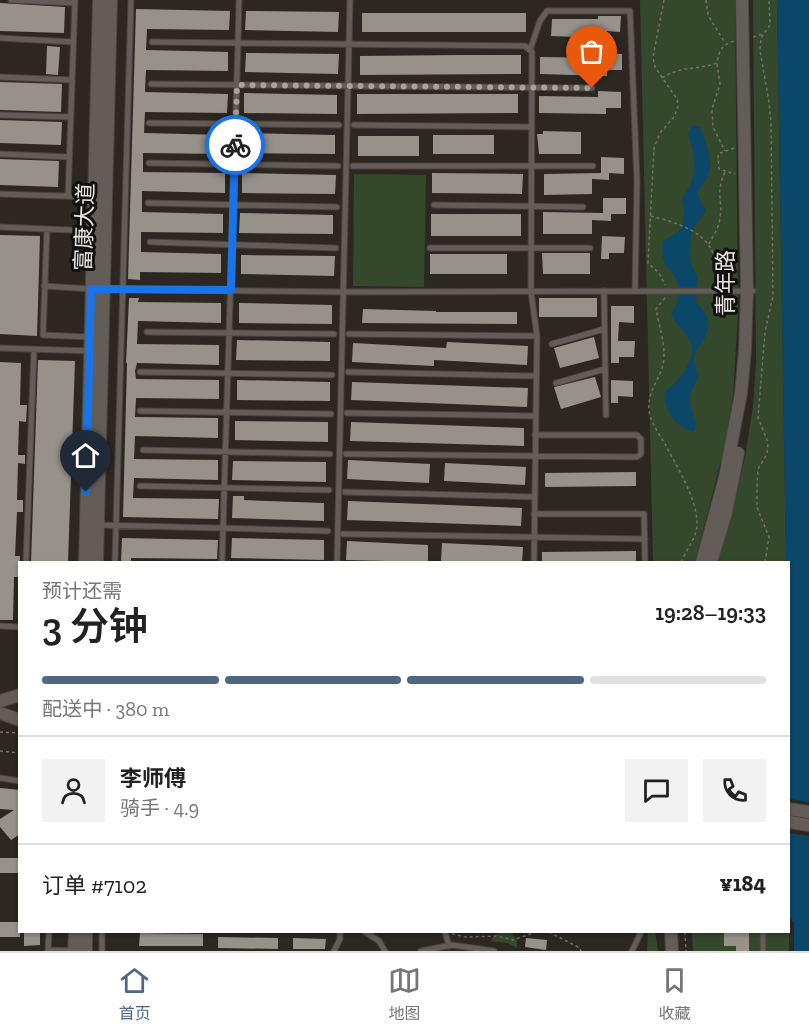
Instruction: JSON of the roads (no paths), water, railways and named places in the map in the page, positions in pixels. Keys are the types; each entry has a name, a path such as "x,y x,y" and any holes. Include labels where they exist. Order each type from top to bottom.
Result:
{"street":[{"name":"富康大道","path":"99,0 93,197 99,231"},
{"name":"富康大道","path":"97,561 97,289 111,0"},
{"name":"青年路","path":"742,0 746,38"},
{"name":"青年路","path":"711,561 734,475 749,386 750,291 746,38 748,0"},
{"name":"青年路","path":"702,561 725,477 741,393 750,291"},
{"name":"富康大道","path":"85,561 90,351 96,338"},
{"path":"0,702 18,693"},
{"path":"0,702 18,705"},
{"path":"0,713 18,715"},
{"path":"0,713 18,719"},
{"path":"790,809 809,812"},
{"path":"790,822 809,825"},
{"path":"74,951 75,933"},
{"path":"86,933 86,951"},
{"path":"671,933 672,951"},
{"path":"678,933 679,951"}],"lane":[{"path":"11,0 75,1 68,196"},
{"path":"115,561 131,0"},
{"path":"222,561 239,0"},
{"path":"337,561 350,0"},
{"path":"530,50 540,21 547,11 630,11 637,181 635,291"},
{"path":"0,38 73,42"},
{"path":"152,42 525,46 532,52 531,292 537,336 534,561"},
{"path":"0,77 72,80"},
{"path":"151,84 592,88"},
{"path":"0,115 71,117"},
{"path":"149,123 339,125"},
{"path":"354,125 531,127"},
{"path":"0,154 69,157"},
{"path":"149,163 338,166"},
{"path":"353,166 593,166"},
{"path":"0,194 93,197"},
{"path":"148,203 337,207"},
{"path":"434,205 583,207"},
{"path":"0,227 99,231"},
{"path":"47,229 43,335 96,338"},
{"path":"150,242 336,248"},
{"path":"430,248 590,248"},
{"path":"44,286 123,290 343,292 750,291"},
{"path":"603,291 606,415"},
{"path":"552,344 604,329"},
{"path":"147,332 333,334"},
{"path":"349,334 537,336"},
{"path":"0,348 90,351"},
{"path":"26,561 34,350"},
{"path":"556,383 605,369"},
{"path":"140,372 332,375"},
{"path":"348,372 536,376"},
{"path":"140,411 331,414"},
{"path":"347,412 536,416"},
{"path":"346,454 637,457 641,454 641,439 637,435 535,435"},
{"path":"143,450 330,454"},
{"path":"140,486 329,490"},
{"path":"345,492 535,496"},
{"path":"534,514 645,514 645,561"},
{"path":"98,525 328,531"},
{"path":"343,534 645,539"},
{"path":"0,626 18,627"},
{"path":"0,778 18,781"},
{"path":"49,933 48,951 74,951"},
{"path":"102,933 102,951"},
{"path":"334,951 340,939 340,933"},
{"path":"367,933 379,941 385,951"},
{"path":"445,933 449,946"},
{"path":"632,951 641,933"},
{"path":"762,951 763,933"},
{"path":"421,951 449,946 494,951"}],"water":[{"path":"777,0 809,0 809,951 794,951 794,923 790,917 790,561 786,561"},
{"path":"693,125 700,127 710,165 707,178 697,194 706,211 691,235 691,264 697,276 696,303 704,311 708,320 706,336 694,356 698,377 690,399 695,420 694,432 681,427 676,422 666,404 665,391 687,368 692,352 688,338 671,314 677,301 678,286 664,261 662,249 663,241 682,229 684,209 682,198 691,182 694,167 688,133"}]}
